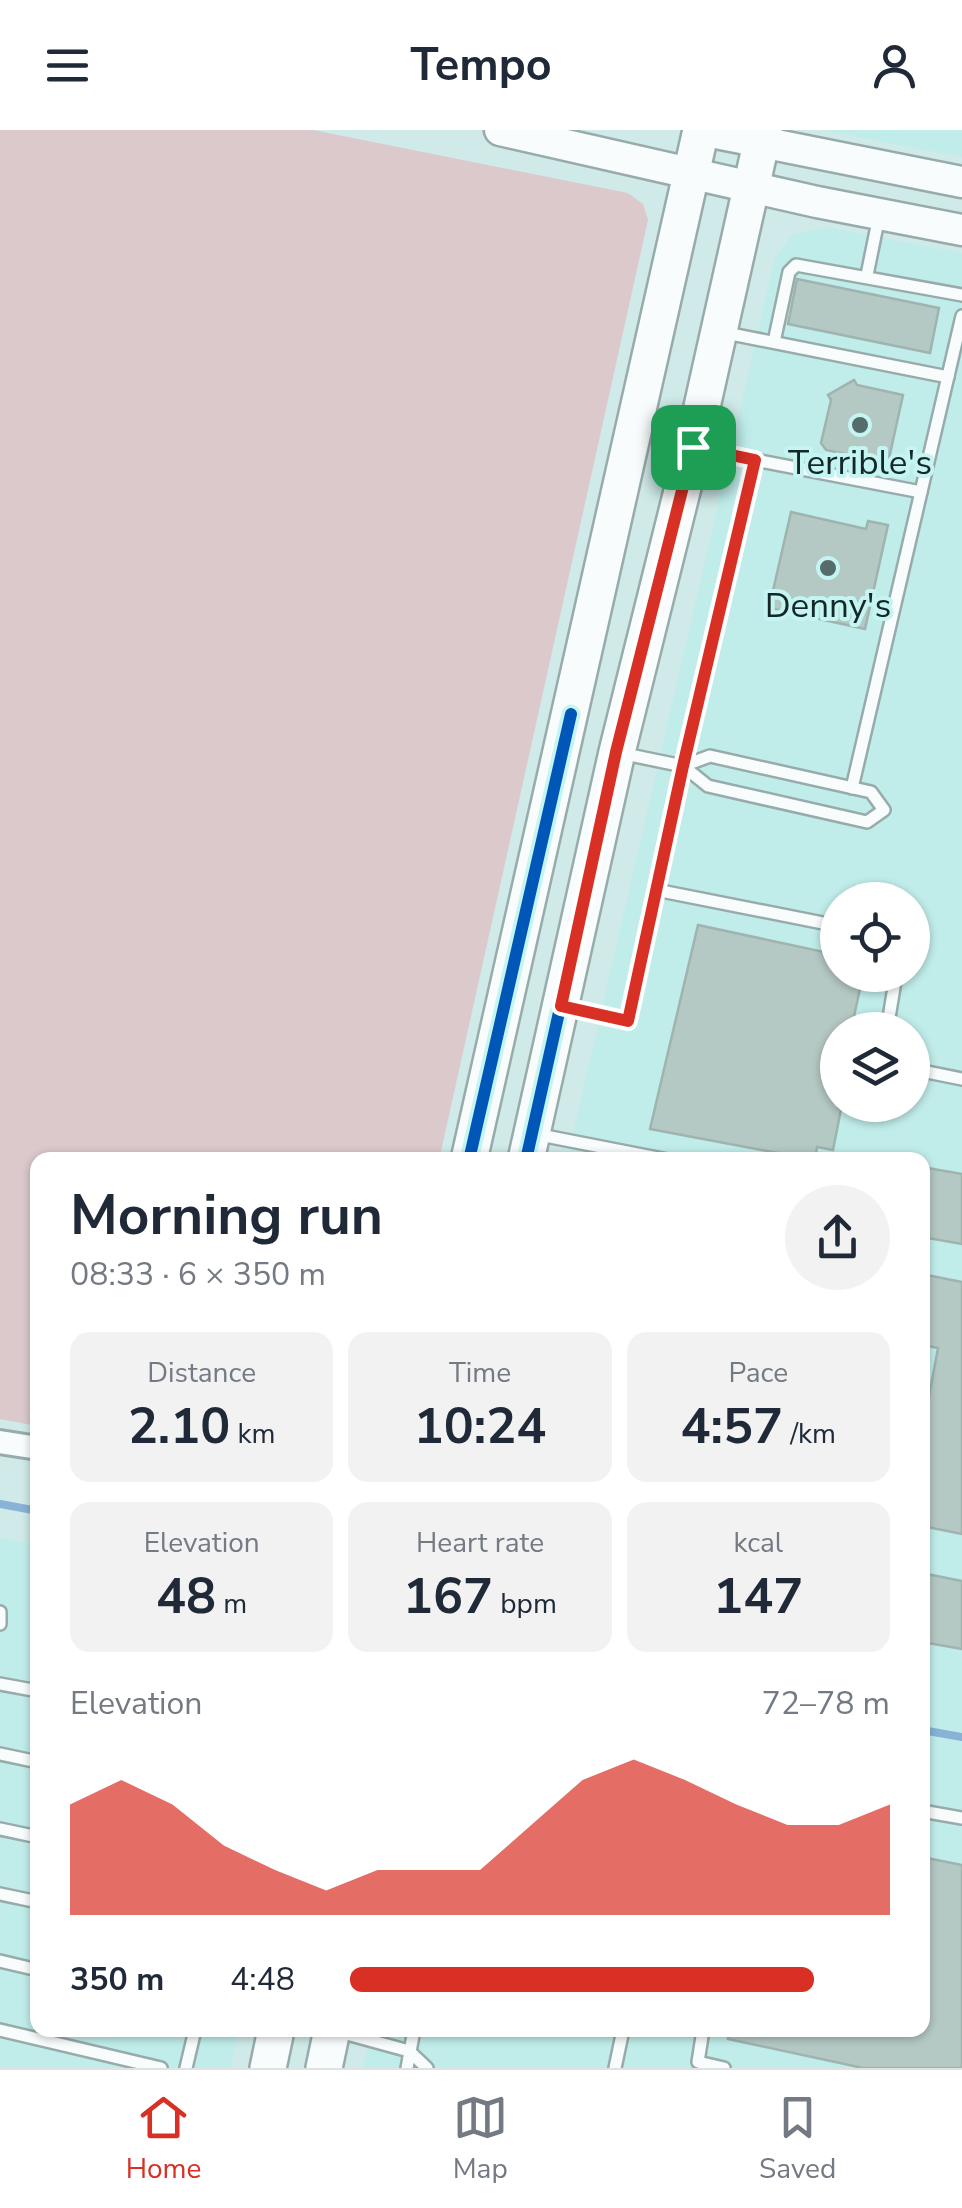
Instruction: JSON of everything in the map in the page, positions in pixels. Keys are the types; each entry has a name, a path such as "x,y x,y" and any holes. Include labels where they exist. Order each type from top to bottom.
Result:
{"main road":[{"path":"500,130 962,230"},
{"path":"471,1152 701,130 763,136 962,182"},
{"path":"529,1146 616,752 693,447 763,136"},
{"path":"565,742 616,752"},
{"path":"268,2068 275,2037"},
{"path":"324,2068 331,2037"}],"street":[{"path":"0,1442 30,1447"}],"lane":[{"path":"866,276 879,214"},
{"path":"774,342 789,272 796,265 962,295"},
{"path":"852,788 962,316"},
{"path":"719,331 948,377"},
{"path":"693,447 922,492"},
{"path":"561,1006 628,1021 755,460"},
{"path":"616,752 683,766 708,786 867,822 884,810 871,792 710,756 683,766"},
{"path":"656,890 820,922"},
{"path":"930,1073 962,1079"},
{"path":"529,1146 589,1152"},
{"path":"0,1612 0,1624"},
{"path":"0,1684 30,1690"},
{"path":"0,1754 30,1760"},
{"path":"930,1812 962,1818"},
{"path":"0,1829 30,1835"},
{"path":"0,1894 30,1900"},
{"path":"0,1961 30,1968"},
{"path":"0,2030 161,2068"},
{"path":"186,2068 193,2037"},
{"path":"359,2037 409,2050 427,2068"},
{"path":"407,2068 412,2037"},
{"path":"616,2068 622,2037"},
{"path":"702,2037 698,2062 724,2068"}],"shaded area":[{"path":"0,130 313,130 628,193 643,204 648,220 441,1152 30,1152 30,1425 0,1419"},
{"path":"823,130 962,130 962,157"},
{"path":"826,227 962,253 962,2068 363,2068 370,2037 930,2037 930,1152 569,1152 775,258 792,235"},
{"path":"0,1538 30,1544 30,2037 237,2037 230,2068 0,2068"}],"building":[{"path":"797,279 939,308 930,353 788,324"},
{"name":"Terrible's","path":"854,380 857,385 903,395 888,463 826,450 821,443 831,400 828,395"},
{"name":"Denny's","path":"791,512 866,529 868,521 888,525 865,629 769,608"},
{"path":"698,925 820,951 820,992 859,992 855,1012 820,1012 820,1122 838,1122 833,1150 817,1147 816,1152 772,1152 650,1129"},
{"path":"930,1168 962,1174 962,1244 930,1238"},
{"path":"930,1276 962,1282 962,1534 930,1528 930,1391 938,1348 930,1346"},
{"path":"930,1575 962,1581 962,1649 930,1643"},
{"path":"930,1859 962,1865 962,2068 863,2068 728,2039 930,2037"}],"waterway":[{"path":"0,1504 30,1510"},
{"path":"930,1731 962,1737"}],"cycle path":[{"path":"471,1152 571,714"},
{"path":"528,1152 604,811"}],"place":[{"name":"Terrible's","path":"860,425"},
{"name":"Denny's","path":"828,568"}],"route":[{"path":"693,447 755,460 628,1021 561,1006 616,752 693,447"}]}
